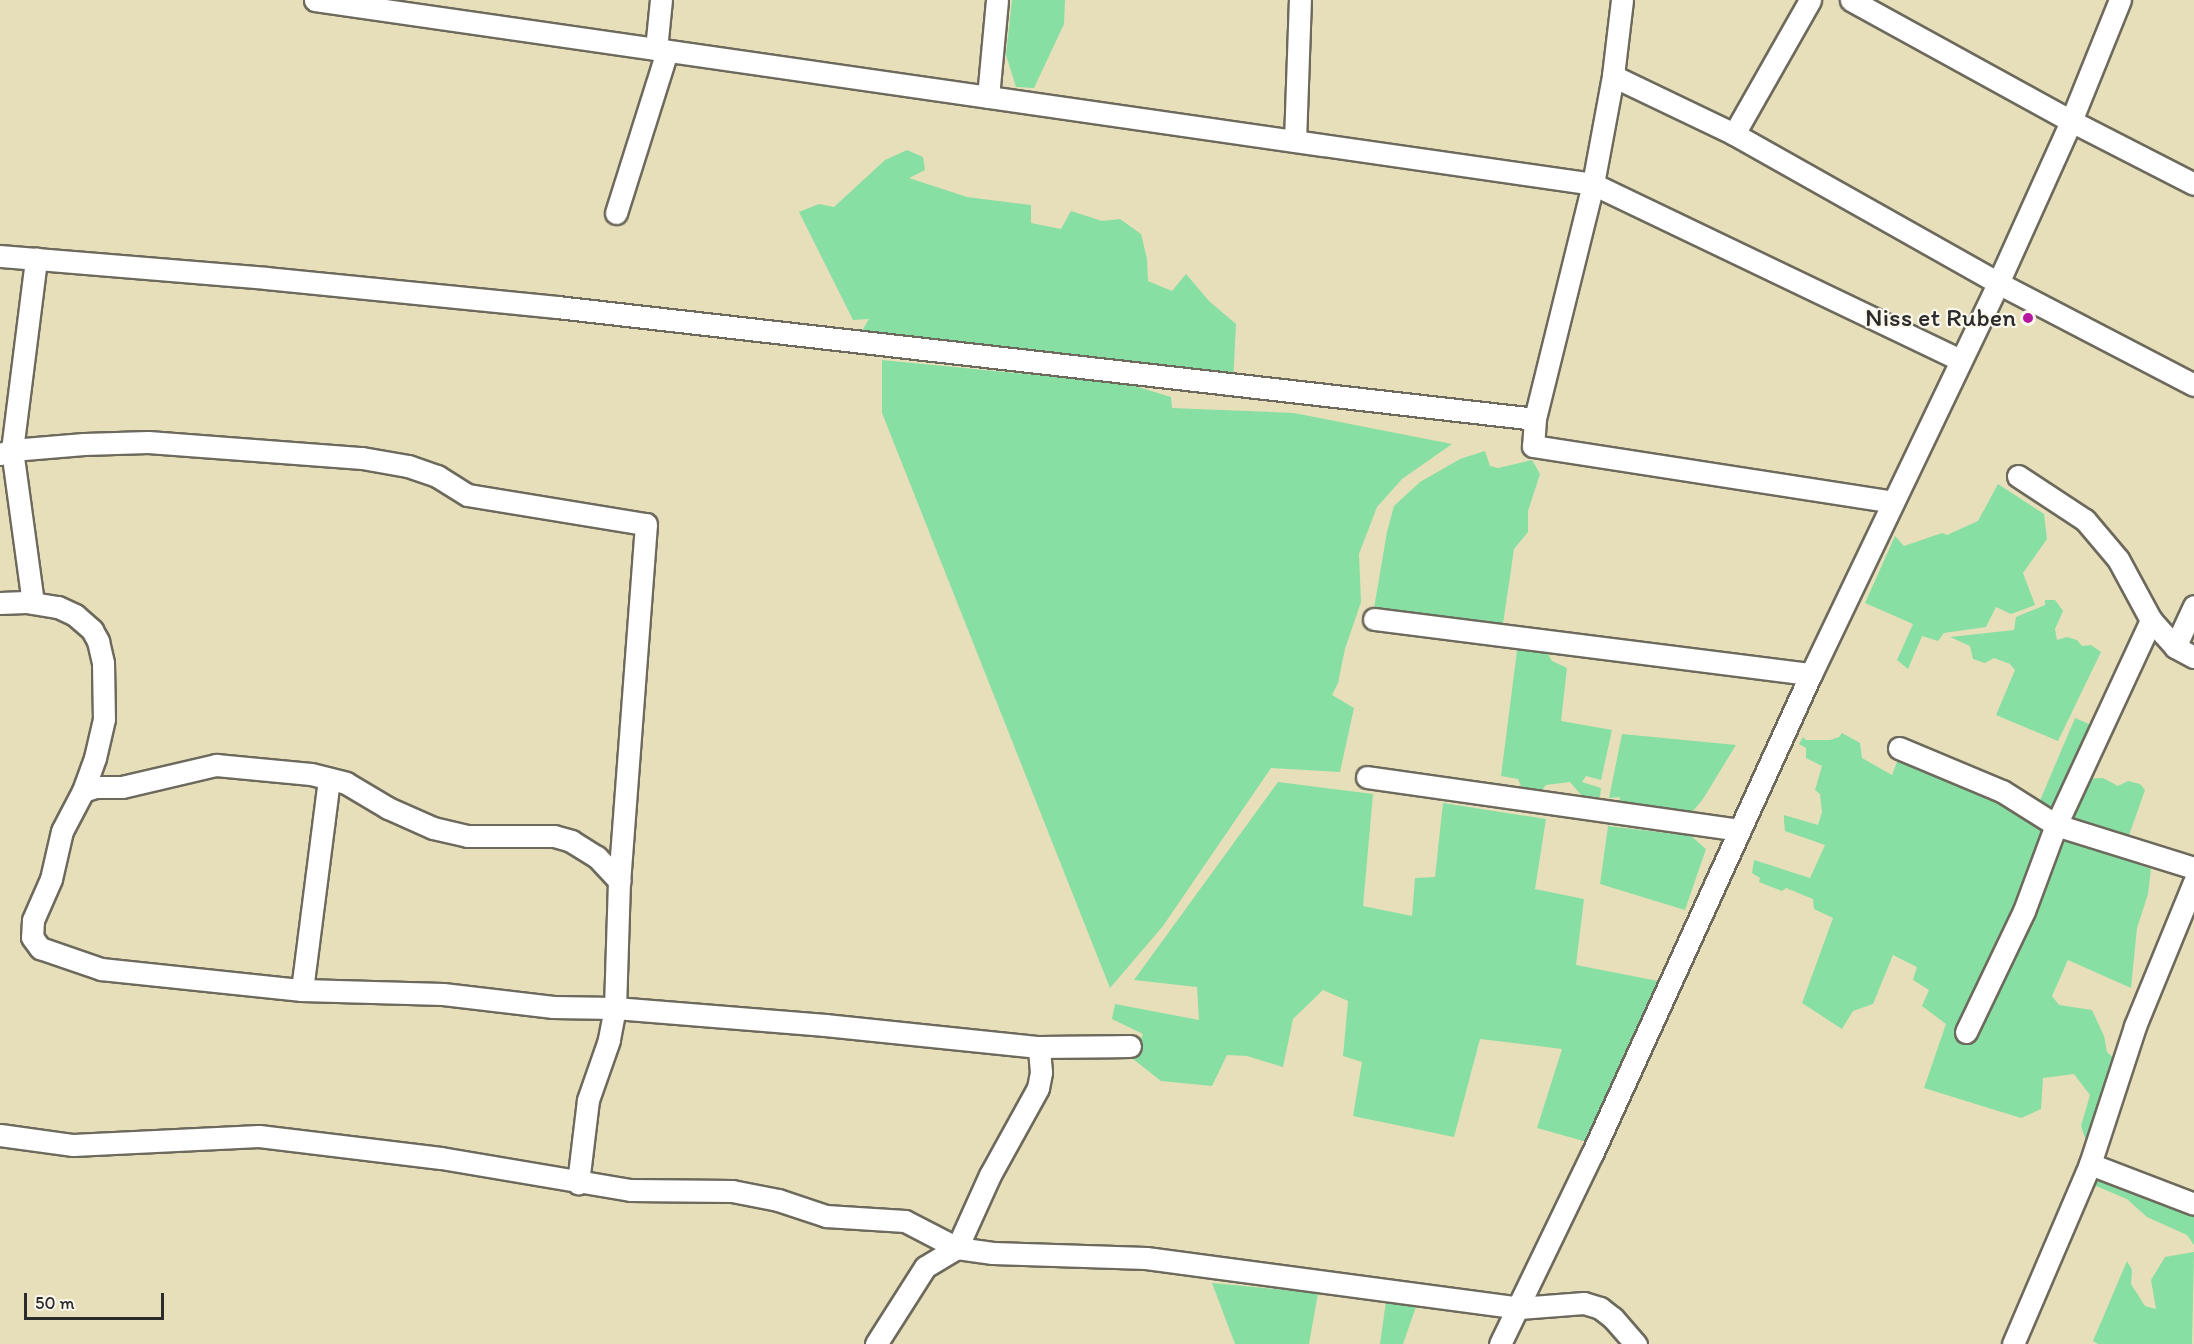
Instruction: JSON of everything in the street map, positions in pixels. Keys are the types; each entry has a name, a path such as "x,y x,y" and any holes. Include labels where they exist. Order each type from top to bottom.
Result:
{"street":[{"path":"315,0 1593,184 1960,360"},
{"path":"616,213 662,50 661,0"},
{"path":"988,97 997,0"},
{"path":"1294,141 1300,0"},
{"path":"1622,0 1613,76 1593,184 1535,419 1533,447 1893,502"},
{"path":"1734,134 1810,0"},
{"path":"1851,0 2071,121 2194,184"},
{"path":"1500,1344 1592,1154 1811,674 1998,283 2071,121 2120,0"},
{"path":"1613,76 1734,134 1998,283 2194,385"},
{"path":"0,256 557,307 1535,419"},
{"path":"33,603 6,452 36,259"},
{"path":"6,452 84,444 148,442 362,458 408,466 436,476 468,495 646,524 619,881 615,1008 609,1040 588,1100 579,1183"},
{"path":"2018,476 2085,520 2118,559 2151,620 2175,646 2194,657"},
{"path":"0,603 33,603 58,607 75,615 92,630 98,641 103,663 104,719 83,791 62,831 51,879 33,920 32,937 40,948 101,969 302,990 443,993 553,1007 615,1008 825,1025 1039,1047 1130,1046"},
{"path":"2175,646 2194,606"},
{"path":"1374,619 1811,674"},
{"path":"1966,1032 2024,911 2056,825 2151,620"},
{"path":"1899,748 2002,791 2056,825 2194,868"},
{"path":"83,791 95,787 122,787 216,765 311,774 346,783 388,808 433,828 467,836 554,837 571,841 597,857 619,881"},
{"path":"1367,777 1739,830"},
{"path":"302,990 329,778"},
{"path":"2013,1344 2090,1164 2135,1026 2194,882"},
{"path":"876,1344 925,1267 957,1248 990,1175 1038,1088 1041,1072 1039,1047"},
{"path":"0,1135 73,1145 259,1136 441,1158 630,1190 732,1191 778,1200 826,1216 905,1221 957,1248 993,1253 1146,1258 1519,1308 1584,1303 1600,1308 1613,1318 1636,1344"},
{"path":"2090,1164 2194,1204"}],"green space":[{"path":"1012,0 1065,0 1064,24 1034,88 1016,87 1006,55"},
{"path":"907,150 923,157 925,170 909,178 967,197 1031,205 1031,223 1061,229 1071,211 1102,221 1120,219 1141,234 1147,259 1148,281 1172,291 1186,274 1209,301 1236,324 1233,384 854,344 869,319 853,320 799,212 819,204 834,207 885,160"},
{"path":"882,360 1128,384 1171,397 1172,408 1294,413 1452,444 1402,479 1377,507 1359,554 1361,602 1345,649 1338,683 1332,695 1354,708 1340,772 1271,768 1163,926 1110,988 882,413"},
{"path":"1485,451 1490,466 1498,468 1532,460 1540,474 1528,511 1528,532 1514,549 1503,624 1374,608 1387,532 1394,506 1420,482 1460,459"},
{"path":"1998,484 2044,514 2047,539 2023,573 2035,605 2011,614 1996,607 1986,627 1944,633 1938,641 1922,636 1908,669 1897,660 1913,624 1865,603 1895,536 1904,546 1942,533 1947,535 1978,521"},
{"path":"2045,600 2055,600 2063,611 2055,629 2057,640 2067,637 2077,640 2082,646 2091,645 2101,652 2058,741 1996,715 2015,670 2010,664 1994,658 1985,663 1973,659 1970,646 1950,637 2014,630 2016,617 2045,605"},
{"path":"1518,643 1543,645 1552,661 1567,668 1561,721 1612,730 1601,780 1586,776 1582,782 1601,788 1600,797 1582,796 1570,782 1546,785 1538,795 1525,795 1518,779 1501,776"},
{"path":"2075,718 2096,727 2084,779 2103,778 2118,786 2128,781 2140,784 2145,790 2127,841 2090,830 2039,803"},
{"path":"1842,733 1860,743 1862,758 1892,775 1899,757 1920,771 2003,799 2034,826 2151,869 2148,894 2137,928 2131,988 2068,960 2052,996 2059,1005 2092,1010 2104,1036 2107,1052 2117,1061 2088,1147 2081,1126 2090,1095 2074,1074 2043,1078 2041,1109 2021,1118 1924,1088 1946,1024 1922,1006 1929,990 1913,980 1917,967 1893,955 1873,1004 1853,1011 1842,1029 1802,1003 1833,918 1814,909 1813,899 1786,888 1782,891 1759,882 1760,878 1752,873 1754,860 1810,878 1825,845 1785,831 1784,821 1784,815 1818,825 1822,812 1820,794 1815,790 1822,766 1806,758 1806,748 1799,744 1803,737 1806,740 1830,740 1839,737"},
{"path":"1622,734 1736,745 1703,799 1693,811 1619,809 1620,797 1609,798"},
{"path":"1278,782 1373,794 1363,906 1412,916 1415,878 1435,877 1443,803 1546,819 1535,889 1584,899 1576,965 1658,981 1587,1142 1537,1128 1562,1049 1480,1039 1454,1137 1353,1116 1362,1062 1343,1056 1348,1001 1323,990 1293,1019 1283,1067 1247,1056 1227,1055 1212,1086 1161,1081 1133,1059 1143,1034 1112,1019 1115,1004 1199,1020 1197,987 1134,980"},
{"path":"1608,826 1691,836 1706,849 1685,910 1600,884"},
{"path":"2098,1174 2194,1212 2194,1245 2187,1235 2147,1217 2127,1199 2096,1186"},
{"path":"2194,1252 2192,1344 2098,1344 2093,1341 2127,1261 2132,1270 2131,1284 2145,1306 2156,1309 2151,1280 2165,1257"},
{"path":"1212,1283 1318,1293 1309,1344 1235,1344"},
{"path":"1386,1301 1417,1304 1403,1344 1380,1344"}],"place":[{"name":"Niss et Ruben","path":"2028,318"}]}
